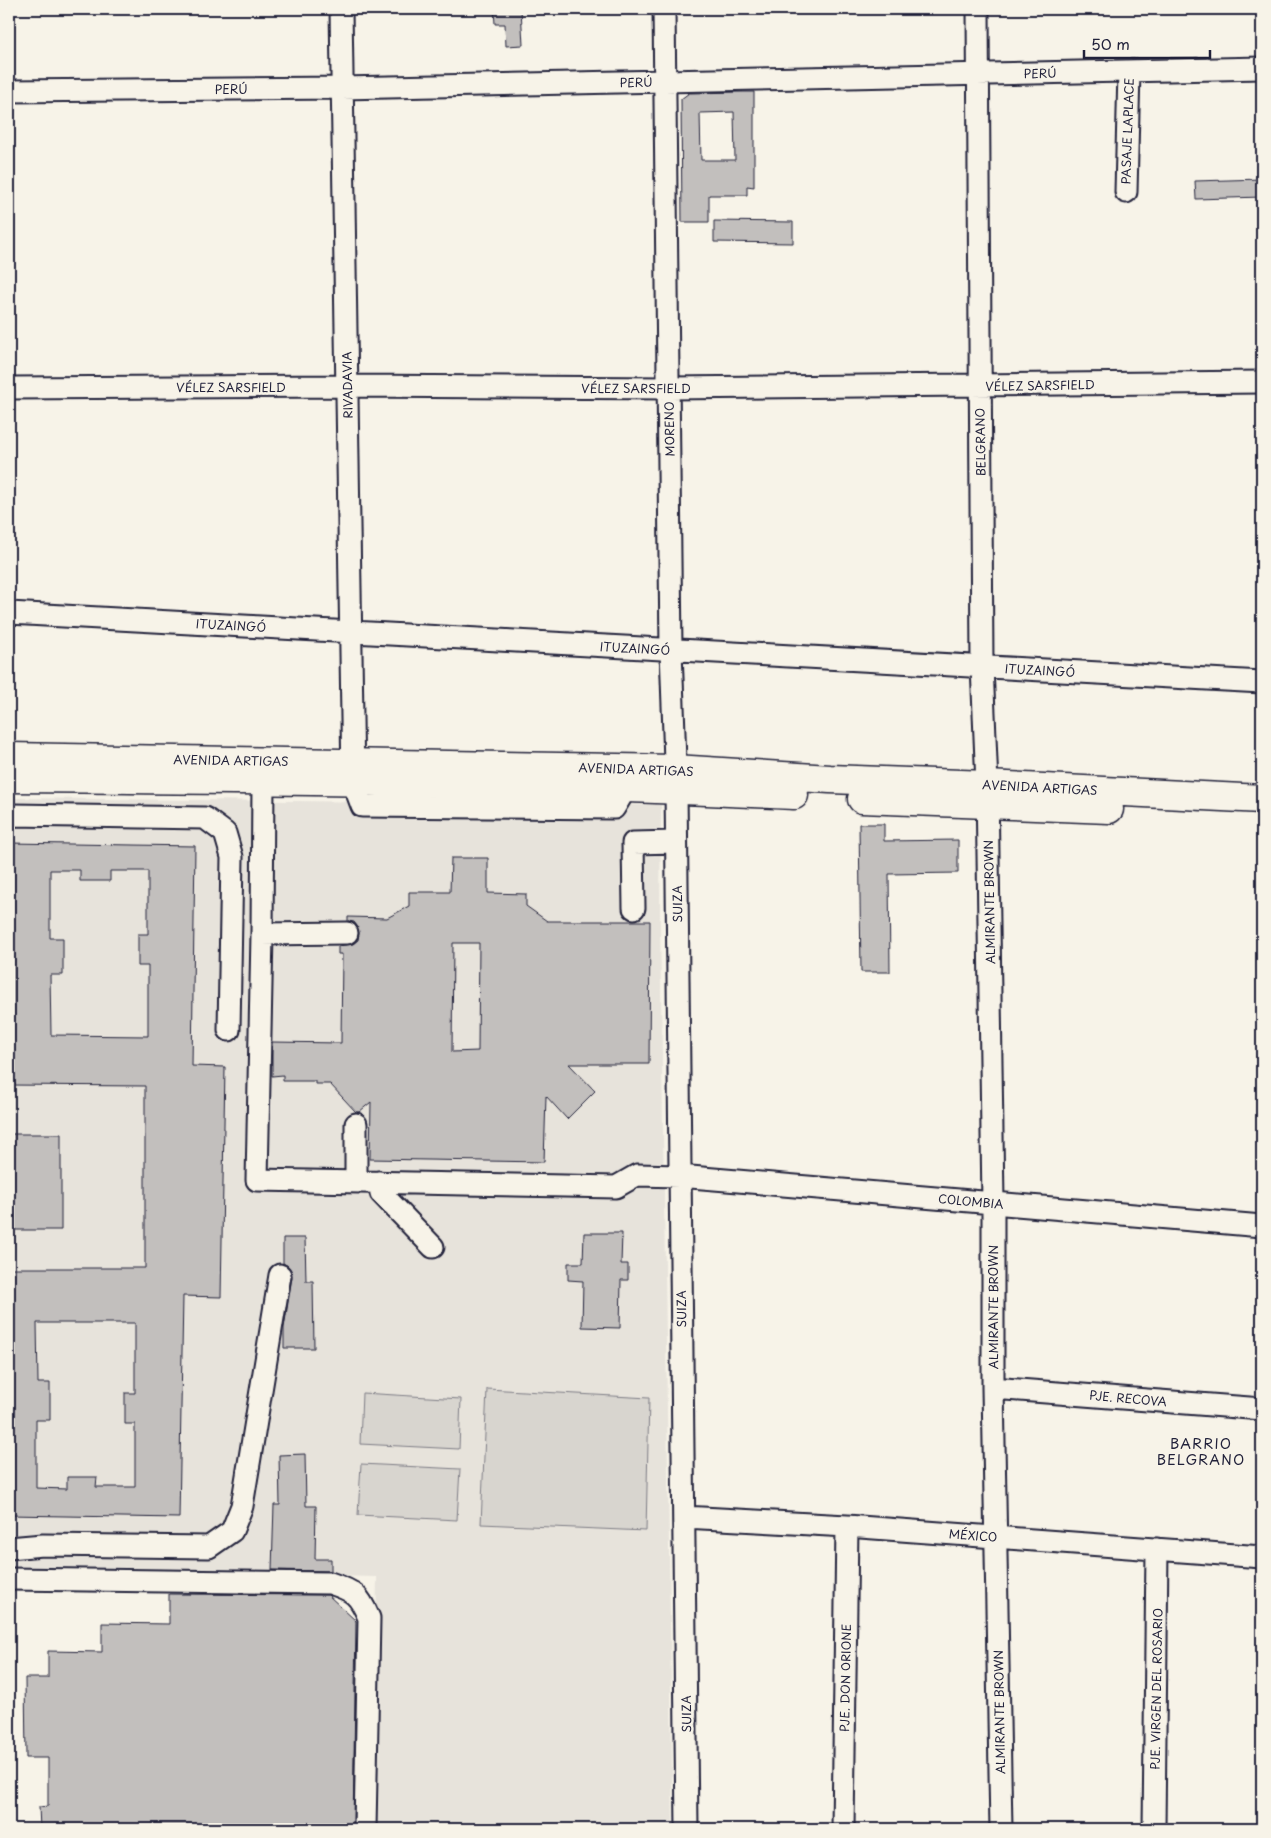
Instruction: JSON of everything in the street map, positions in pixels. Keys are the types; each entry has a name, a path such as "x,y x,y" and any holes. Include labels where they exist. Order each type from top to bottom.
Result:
{"main road":[{"name":"AVENIDA ARTIGAS","path":"9,757 353,772 626,788 675,779"},
{"name":"AVENIDA ARTIGAS","path":"9,778 263,780 353,772 675,779 830,779 1152,811 1262,818"},
{"name":"AVENIDA ARTIGAS","path":"987,795 1262,798"}],"street":[{"name":"RIVADAVIA","path":"341,9 353,772"},
{"name":"MORENO","path":"664,9 671,650 675,779"},
{"name":"BELGRANO","path":"978,9 982,666 987,795"},
{"name":"PERÚ","path":"9,91 342,88 1262,68"},
{"name":"PASAJE LAPLACE","path":"1126,192 1129,71"},
{"name":"VÉLEZ SARSFIELD","path":"9,388 347,386 669,388 1262,382"},
{"name":"ITUZAINGÓ","path":"9,613 1262,682"},
{"name":"SUIZA","path":"675,779 687,1829"},
{"path":"263,780 262,934 348,933"},
{"name":"ALMIRANTE BROWN","path":"987,795 1000,1829"},
{"path":"9,817 13,815 205,818 225,833 232,857 229,1030"},
{"path":"634,908 633,843 676,842"},
{"path":"232,857 262,858"},
{"name":"COLOMBIA","path":"262,934 257,1180 616,1187 638,1175 680,1176 1262,1226"},
{"path":"356,1124 356,1182"},
{"path":"378,1182 381,1193 433,1247"},
{"path":"9,1548 43,1545 209,1547 232,1532 242,1506 280,1275"},
{"name":"PJE. RECOVA","path":"993,1388 1262,1409"},
{"name":"MÉXICO","path":"684,1517 846,1526 1262,1557"},
{"name":"PJE. DON ORIONE","path":"843,1829 846,1526"},
{"name":"PJE. VIRGEN DEL ROSARIO","path":"1154,1829 1157,1549"},
{"path":"9,1579 330,1583 350,1590 363,1602 369,1618 365,1829"}],"shaded area":[{"path":"9,798 661,805 660,918 673,1829 372,1829 377,1577 9,1570"},
{"path":"487,1389 649,1398 646,1531 481,1524"},
{"path":"362,1393 461,1399 459,1449 360,1444"},
{"path":"361,1464 460,1469 457,1520 358,1515"}],"building":[{"path":"494,9 521,9 523,45 506,46 505,24 495,24"},
{"path":"754,92 754,187 747,186 747,195 709,195 709,222 682,222 681,99 689,93","holes":["734,112 735,160 701,160 700,113"]},
{"path":"1262,179 1262,197 1196,199 1195,181"},
{"path":"714,221 793,222 793,243 714,242"},
{"path":"859,824 884,824 884,841 958,840 958,873 889,874 890,972 861,972"},
{"path":"9,843 195,846 192,1066 225,1067 221,1297 183,1296 179,1518 9,1515 9,1268 145,1268 145,1086 9,1085","holes":["50,870 80,870 80,881 110,881 110,871 148,871 148,934 138,934 138,966 148,966 148,1036 51,1035 50,975 63,975 63,938 50,938","37,1323 135,1323 135,1393 125,1393 125,1424 135,1424 135,1487 96,1487 97,1477 67,1477 67,1489 36,1488 36,1420 50,1420 50,1383 38,1383"]},
{"path":"451,858 488,858 488,893 526,894 526,906 547,921 650,921 649,1064 569,1064 595,1091 567,1119 546,1096 544,1162 370,1159 371,1102 359,1112 356,1112 330,1084 315,1084 315,1081 283,1081 283,1075 272,1076 272,1042 341,1043 342,954 338,954 338,946 353,944 358,940 359,933 357,926 354,922 348,921 348,917 387,918 409,906 409,892 450,892","holes":["453,943 479,943 478,1051 452,1052"]},
{"path":"10,1134 61,1134 61,1230 9,1230"},
{"path":"584,1233 622,1233 621,1264 628,1264 628,1280 621,1280 620,1328 582,1327 583,1281 568,1280 568,1263 583,1263"},
{"path":"283,1238 305,1238 306,1281 313,1281 314,1348 284,1348 284,1328 292,1277 291,1270 283,1263"},
{"path":"305,1454 306,1506 316,1506 315,1559 331,1559 331,1571 272,1570 274,1505 280,1505 279,1455"},
{"path":"169,1594 328,1595 356,1621 353,1829 40,1829 39,1807 48,1806 48,1758 26,1758 25,1678 48,1678 48,1651 102,1652 102,1623 169,1624"}],"district":[{"name":"BARRIO BELGRANO","path":"1201,1452"}]}
